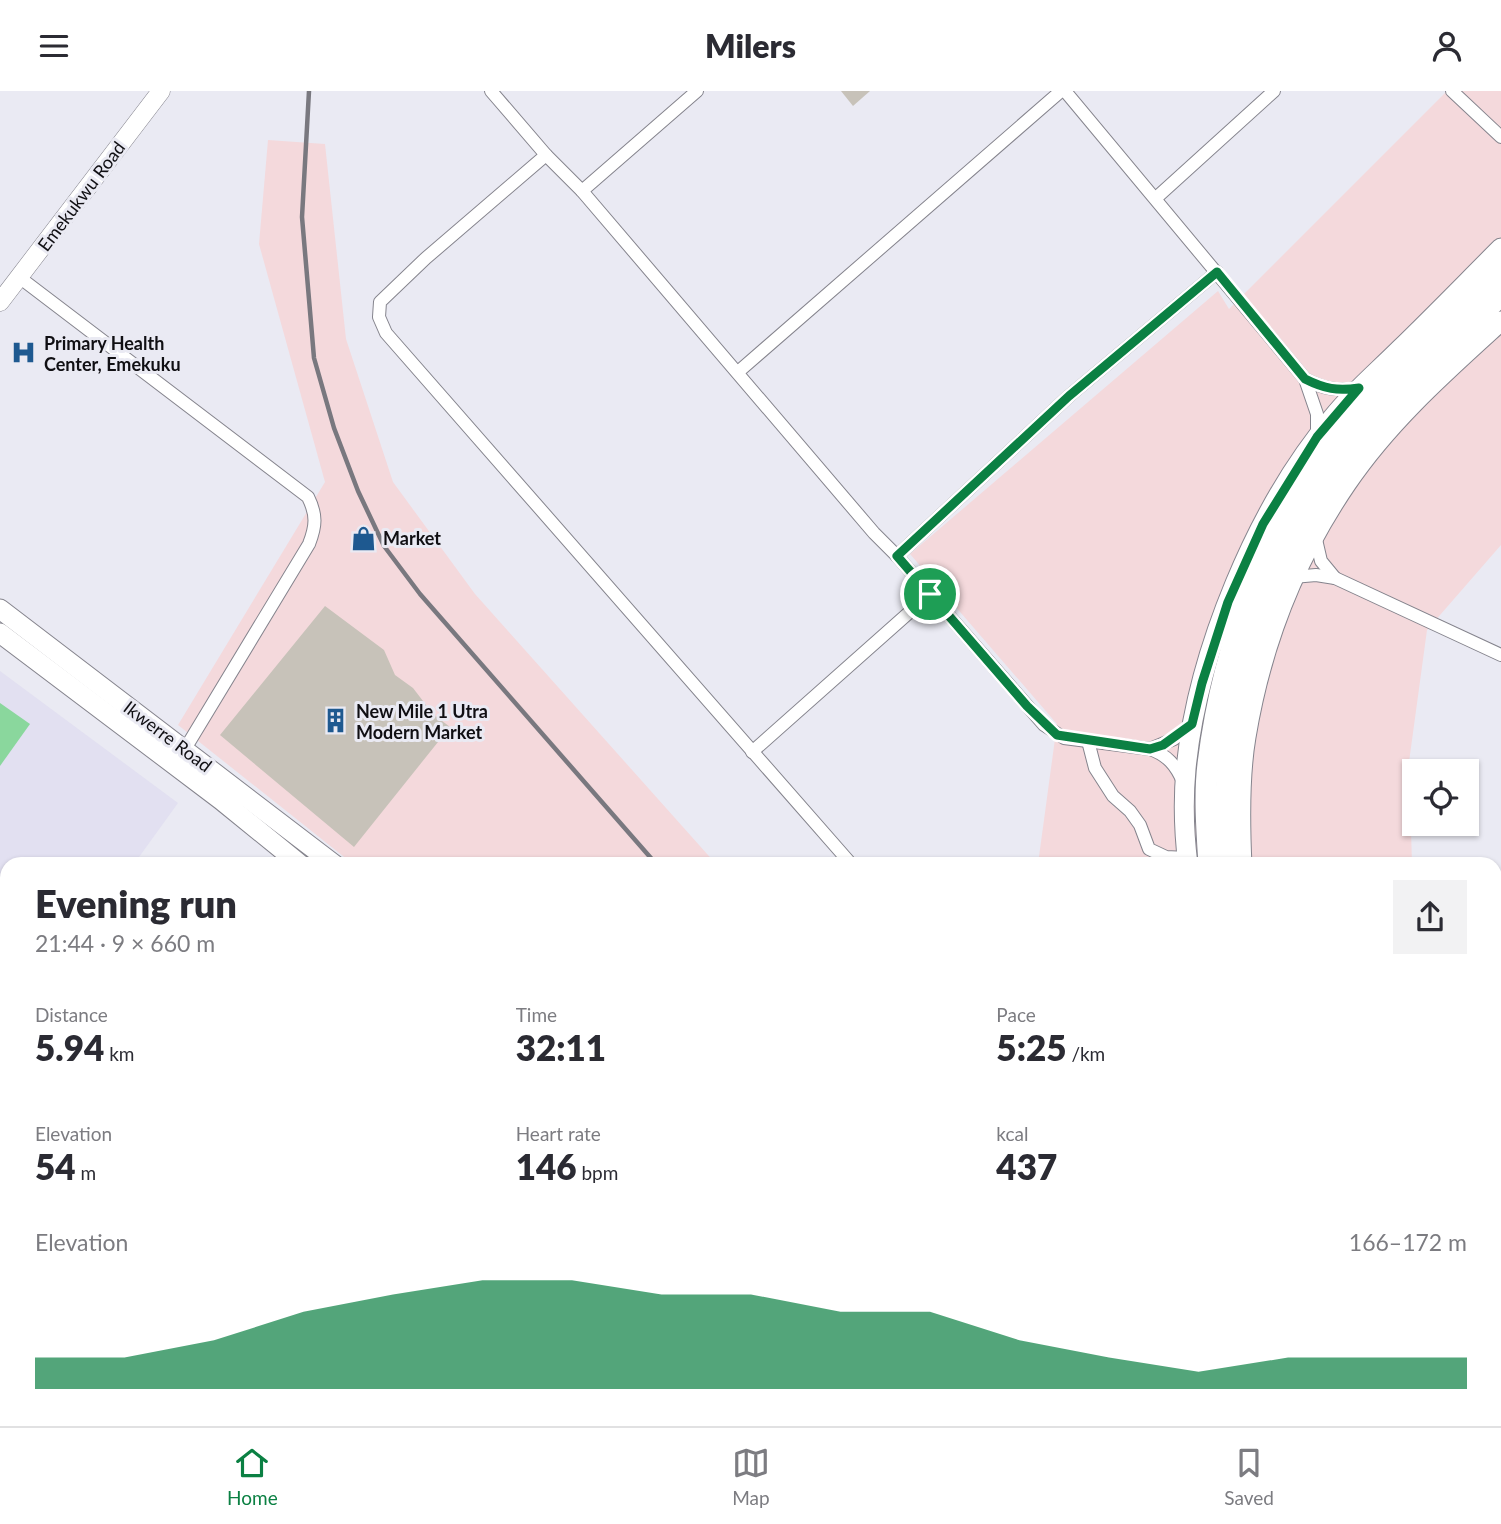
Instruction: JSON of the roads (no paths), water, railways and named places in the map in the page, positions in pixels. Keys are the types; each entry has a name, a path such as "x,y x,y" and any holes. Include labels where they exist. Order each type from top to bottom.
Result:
{"highway":[{"path":"1209,857 1206,796 1208,765 1232,647 1269,548 1319,463 1501,270"},
{"path":"1226,857 1224,822 1227,766 1243,674 1258,621 1275,579 1308,513 1401,378 1501,295"}],"main road":[{"path":"1242,857 1245,739 1256,686 1273,627 1293,577 1348,482 1401,378 1501,248"},
{"path":"1187,857 1185,787 1192,724 1213,644 1244,565 1275,504 1317,437 1401,378 1501,321"},
{"name":"Ikwerre Road","path":"0,609 325,857"},
{"name":"Ikwerre Road","path":"0,633 221,800 291,857"}],"street":[{"name":"Emekukwu Road","path":"0,302 161,91"},
{"path":"491,91 546,155 582,191 874,533 1044,725 1057,735 1150,749 1169,759 1185,787"},
{"path":"582,191 697,91"},
{"path":"738,372 1063,91 1156,198 1305,379 1317,414 1317,437"},
{"path":"1156,198 1274,91"},
{"path":"1452,91 1501,137"},
{"path":"546,155 426,258 380,302 379,317 386,333 845,857"},
{"path":"897,556 1069,396 1217,272"},
{"path":"19,277 308,497 314,509 316,525 309,544 184,749"},
{"path":"1305,379 1323,388 1338,391 1401,378"},
{"path":"1315,535 1321,561 1335,578"},
{"path":"1293,577 1316,575 1335,578 1501,655"},
{"path":"752,752 930,594"},
{"path":"1150,749 1174,739 1192,724"},
{"path":"1088,741 1095,768 1113,796 1130,811 1140,825 1149,849 1166,857"}],"railway":[{"path":"309,91 302,217 314,358 334,428 358,491 384,546 420,594 650,857"}],"place":[{"name":"Primary Health Center, Emekuku","path":"24,353"},
{"name":"Market","path":"363,538"},
{"name":"New Mile 1 Utra Modern Market","path":"336,721"}]}
